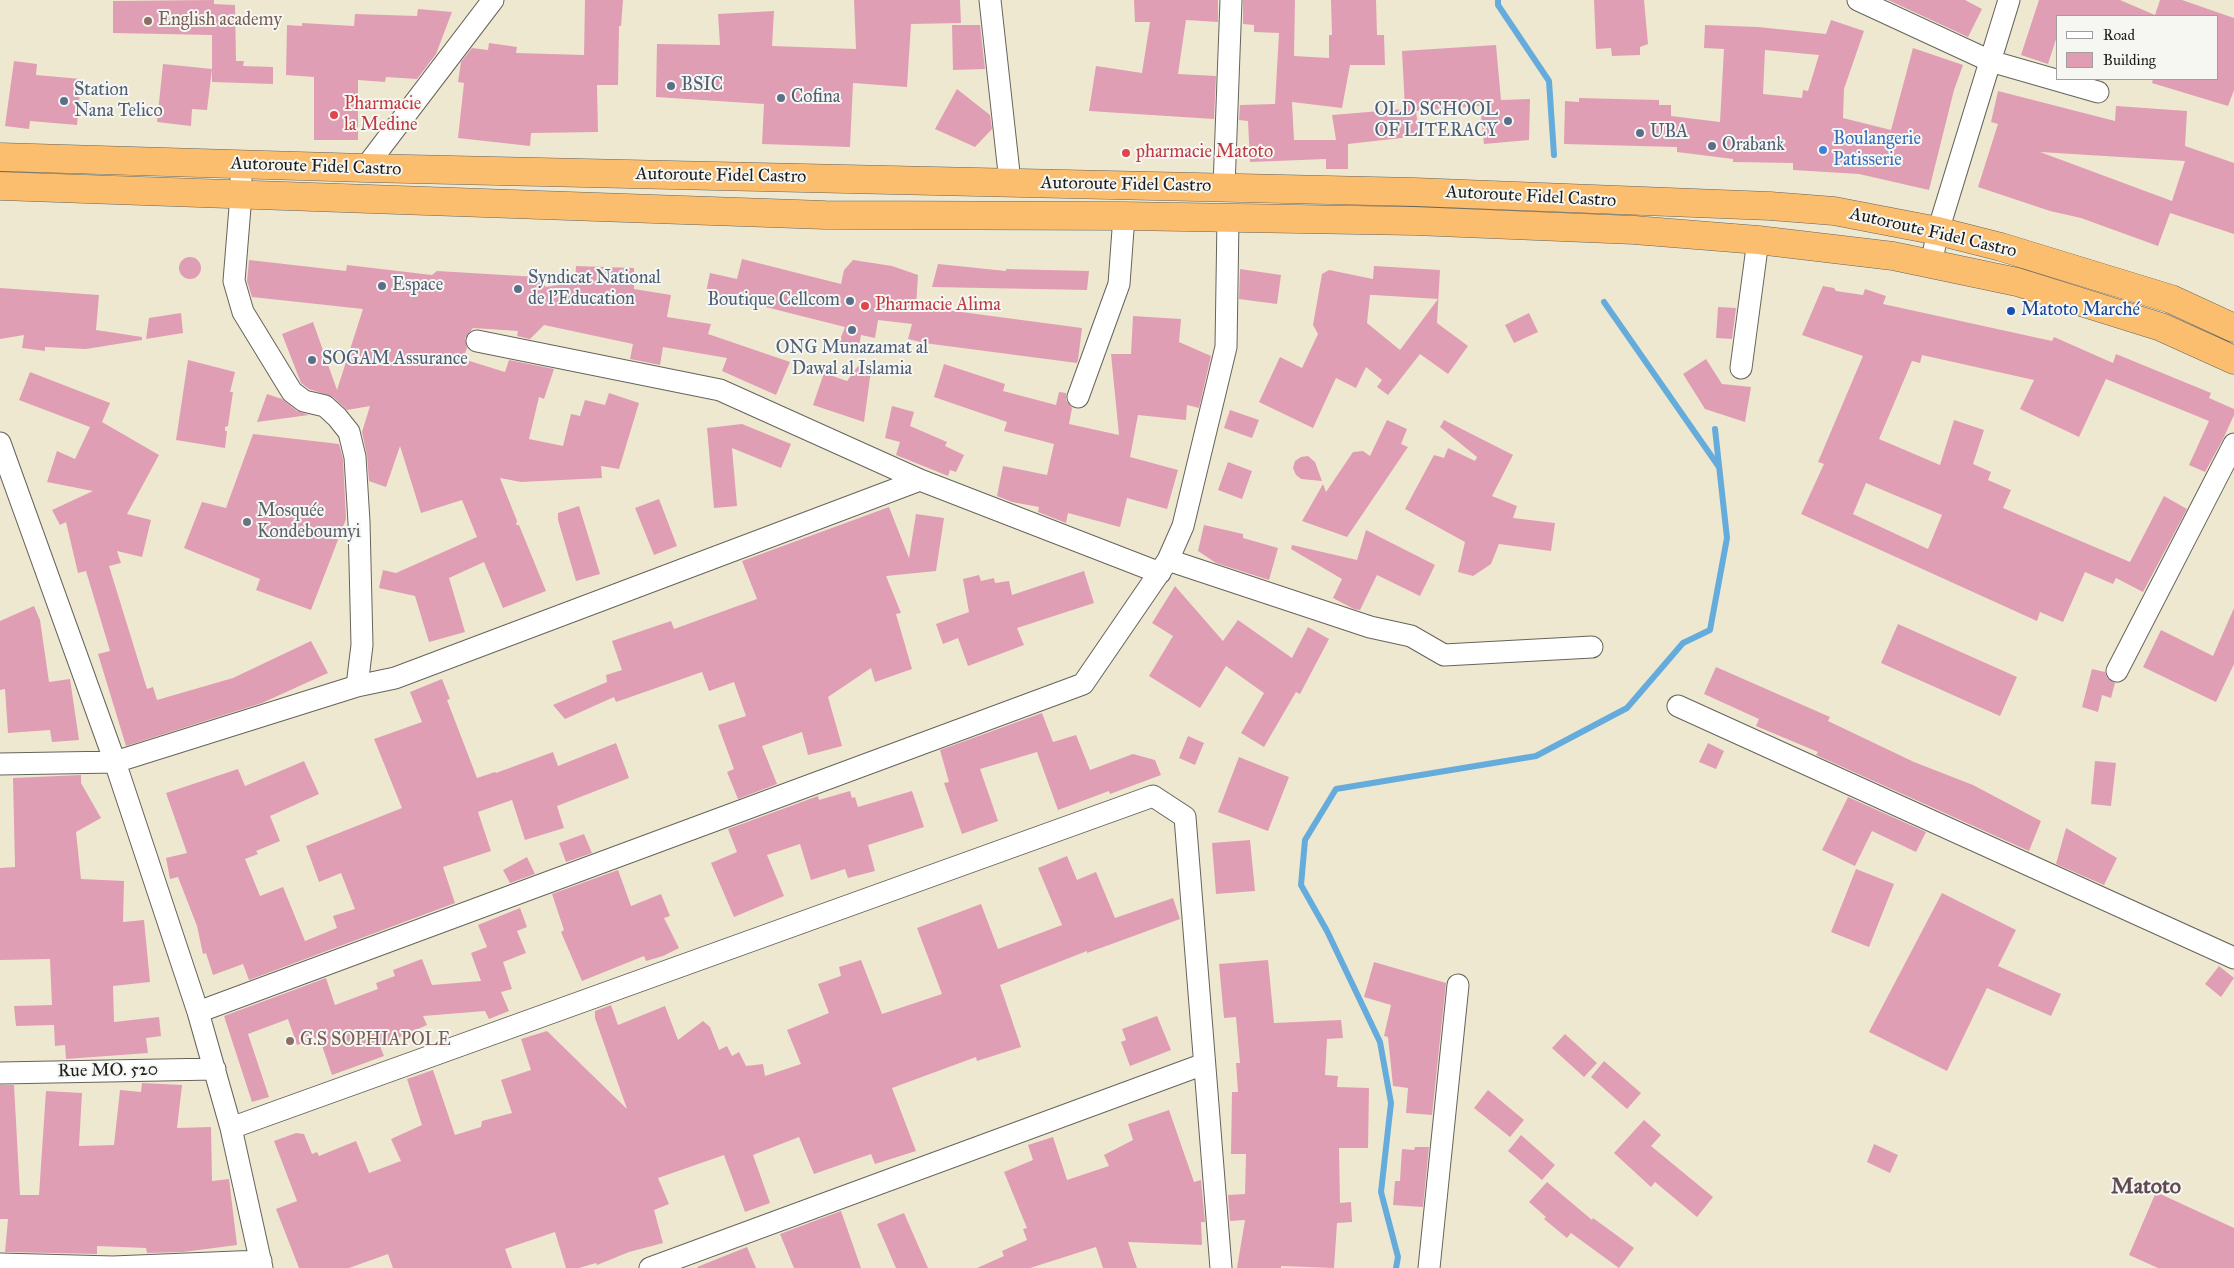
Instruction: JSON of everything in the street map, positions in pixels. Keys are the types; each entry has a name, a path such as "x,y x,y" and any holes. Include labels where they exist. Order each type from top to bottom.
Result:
{"highway":[{"name":"Autoroute Fidel Castro","path":"0,157 365,168 1415,192 1770,206 1834,211 1938,231 2001,247 2171,299 2234,328"},
{"name":"Autoroute Fidel Castro","path":"0,186 825,214 1124,216 1434,222 1634,230 1758,240 1893,256 2017,282 2161,326 2234,360"}],"street":[{"path":"365,168 492,0"},
{"path":"990,0 1010,182"},
{"path":"1224,187 1231,0"},
{"path":"1858,0 1990,61 2056,80"},
{"path":"1931,264 1938,231 2009,0"},
{"path":"2056,80 2098,92"},
{"path":"241,164 241,195 234,281 243,312 292,392 304,401 324,406 337,416 349,432 355,458 359,522 362,645 357,686"},
{"path":"1078,397 1119,284 1124,216"},
{"path":"198,1012 1083,684 1164,567 1183,526 1226,347 1228,219"},
{"path":"1741,368 1758,240"},
{"path":"477,341 720,390 920,480 1164,567 1370,627 1411,636 1444,655 1592,647"},
{"path":"0,443 114,762 198,1012 231,1128 261,1264 113,1267 0,1264"},
{"path":"2117,672 2234,444"},
{"path":"0,764 114,762 357,686 404,675 920,480"},
{"path":"1678,706 2234,958"},
{"path":"231,1128 1153,796 1184,817 1221,1268"},
{"path":"1429,1268 1458,985"},
{"path":"650,1268 1204,1064"},
{"name":"Rue MO. 520","path":"0,1073 215,1069"}],"building":[{"path":"214,0 214,4 235,5 236,61 244,61 243,66 273,67 273,84 212,82 212,35 113,33 113,1"},
{"path":"585,0 623,0 621,26 619,26 618,85 597,85 598,132 531,133 530,146 458,138 464,83 458,82 461,62 472,48 488,50 489,43 517,47 516,53 584,55"},
{"path":"854,0 960,0 961,23 911,24 907,87 853,83 850,147 762,144 764,104 656,97 657,44 720,45 718,14 774,11 772,46 856,49"},
{"path":"1134,0 1218,0 1218,22 1186,20 1178,74 1216,76 1214,119 1089,111 1096,66 1142,73 1150,22 1135,22"},
{"path":"1243,0 1295,0 1294,56 1329,58 1329,35 1332,35 1331,0 1376,0 1377,35 1384,35 1385,65 1350,65 1342,108 1292,102 1294,140 1336,140 1332,115 1405,109 1402,51 1496,45 1501,100 1530,99 1529,140 1484,144 1480,106 1416,111 1419,136 1348,144 1348,169 1326,169 1326,159 1250,162 1248,121 1239,120 1240,105 1275,104 1279,33 1254,32 1254,25 1243,24"},
{"path":"1594,0 1644,0 1648,44 1640,47 1640,55 1612,56 1611,48 1596,49"},
{"path":"1888,0 1965,0 1982,9 1968,37"},
{"path":"2039,0 2120,0 2155,15 2056,15 2056,39 2048,64 2021,55"},
{"path":"2160,0 2182,0 2234,18 2234,90 2228,106 2152,83 2153,80 2219,80 2219,15 2155,15"},
{"path":"418,9 452,12 436,54 417,79 386,77 385,82 358,80 358,140 314,140 314,77 286,75 287,25 302,26 302,23 354,26 355,14 417,16"},
{"path":"1831,20 1864,31 1844,89 1843,118 1891,130 1913,48 1963,65 1954,90 1929,190 1859,174 1793,170 1793,163 1733,162 1733,159 1677,152 1677,147 1564,144 1565,101 1579,102 1579,98 1659,100 1659,105 1671,105 1671,116 1720,122 1724,49 1704,48 1705,25 1758,27 1826,34","holes":["1765,50 1819,55 1808,91 1803,90 1802,98 1763,94"]},
{"path":"952,25 980,25 985,69 953,70"},
{"path":"14,61 37,64 36,75 81,79 77,125 30,121 29,129 5,126"},
{"path":"163,64 212,69 207,110 192,109 191,126 157,122"},
{"path":"957,89 990,115 992,129 975,147 935,129"},
{"path":"1998,91 2115,121 2116,106 2187,111 2185,146 2234,163 2234,234 2170,213 2158,246 2081,218 2050,211 1978,187 1998,124 1991,122","holes":["2040,152 2185,161 2172,201"]},
{"path":"190,257 198,260 201,268 198,276 190,279 182,276 179,268 182,260"},
{"path":"742,259 841,284 844,270 853,260 892,266 918,275 916,306 1082,328 1078,360 1077,363 924,343 908,339 912,324 878,320 875,338 861,335 859,346 839,342 845,327 706,292 710,273 737,279"},
{"path":"249,260 346,271 347,265 432,275 437,271 538,277 546,287 575,282 576,266 634,268 634,289 671,295 667,317 711,324 708,334 790,362 776,395 722,371 727,358 663,347 660,365 630,359 633,344 544,325 530,339 517,336 518,331 473,328 465,338 467,348 463,359 505,372 509,360 554,369 544,399 539,397 529,439 563,446 571,414 580,416 585,400 605,405 609,393 639,403 619,469 601,466 602,478 521,482 500,478 517,521 516,525 519,525 546,591 503,608 484,562 449,578 465,632 429,642 415,596 379,588 383,570 396,573 477,537 462,500 421,513 400,446 386,487 369,481 367,456 362,432 370,406 347,410 333,397 309,389 301,383 282,334 313,322 337,390 363,309 252,297 247,281"},
{"path":"938,264 1006,271 1006,269 1089,271 1087,290 932,287"},
{"path":"1374,266 1440,270 1437,323 1468,346 1448,374 1420,354 1388,395 1377,387 1382,380 1366,367 1356,388 1336,378 1313,428 1259,402 1280,357 1302,368 1318,334 1313,325 1322,274 1329,270 1373,279","holes":["1370,295 1438,299 1400,350 1367,323"]},
{"path":"1240,269 1281,275 1277,304 1239,299"},
{"path":"1823,286 1834,288 1836,291 1863,295 1865,289 1886,296 1883,304 2052,341 2054,337 2113,363 2116,354 2211,393 2209,398 2234,409 2234,415 2205,472 2189,465 2209,421 2106,379 2079,437 2020,409 2034,380 1922,355 1920,363 1912,361 1879,439 1940,465 1954,420 1984,430 1973,464 1991,472 1988,480 2011,490 2003,508 2130,562 2164,496 2187,509 2143,592 2116,578 2113,584 2085,572 2063,622 2040,612 2037,621 1801,514 1824,464 1818,462 1863,356 1802,335","holes":["1866,483 1942,515 1928,549 1853,514"]},
{"path":"0,288 99,295 96,330 142,337 142,340 86,349 45,347 45,351 22,348 24,335 0,339"},
{"path":"1718,307 1736,308 1732,339 1716,338"},
{"path":"181,313 183,333 146,339 149,318"},
{"path":"1529,313 1538,332 1514,343 1505,325"},
{"path":"1133,316 1181,319 1179,342 1211,356 1199,408 1187,405 1186,420 1138,415 1130,457 1178,470 1167,509 1127,498 1120,527 1068,513 1066,523 1038,512 1039,507 1012,502 997,496 1003,466 1047,475 1054,444 1004,431 1007,422 934,397 944,364 1005,384 1003,391 1056,405 1059,392 1066,393 1066,400 1072,408 1069,424 1119,435 1111,354 1131,354"},
{"path":"1706,359 1722,384 1751,387 1745,422 1705,409 1683,374"},
{"path":"188,360 235,372 230,392 233,392 228,426 225,427 225,431 227,431 225,448 176,440"},
{"path":"858,366 871,370 864,422 813,405 824,373 847,381"},
{"path":"30,372 110,403 102,422 159,455 127,514 151,520 142,557 117,551 121,563 109,566 147,689 153,687 157,700 233,678 311,641 328,673 262,703 126,746 98,654 110,651 86,571 78,573 66,522 60,525 52,510 93,491 47,482 57,451 75,459 90,427 19,400"},
{"path":"267,394 282,399 297,411 309,415 257,422"},
{"path":"892,406 914,412 910,426 947,442 945,446 964,455 956,472 950,470 948,476 896,455 900,442 885,438"},
{"path":"1230,410 1259,420 1252,438 1224,428"},
{"path":"1387,420 1407,429 1401,444 1408,447 1347,537 1302,521 1323,484 1326,492 1353,452 1363,451 1370,456"},
{"path":"1444,420 1513,455 1492,496 1517,506 1513,518 1555,523 1551,551 1499,544 1491,564 1473,576 1458,572 1465,542 1405,509 1434,455 1444,458 1448,448 1475,461 1477,457 1440,427"},
{"path":"742,424 791,444 781,468 732,448 737,506 714,508 707,428"},
{"path":"253,434 339,444 343,459 346,519 311,610 256,590 260,579 184,548 202,502 226,508"},
{"path":"1308,456 1315,462 1322,481 1301,479 1296,475 1293,468 1295,461 1301,457"},
{"path":"1228,462 1252,471 1242,499 1218,490"},
{"path":"659,499 677,546 654,555 635,508"},
{"path":"579,506 600,574 576,581 558,520 558,513"},
{"path":"889,507 909,558 916,514 944,518 936,571 886,576 901,613 896,614 912,669 875,682 871,668 828,697 842,746 808,755 802,732 762,746 777,784 738,799 727,772 734,769 718,725 746,716 734,682 709,691 702,672 616,702 614,697 565,719 553,705 607,682 606,675 622,670 612,641 671,621 674,629 757,599 742,561"},
{"path":"1204,525 1243,534 1243,538 1278,548 1269,580 1216,563 1198,551"},
{"path":"1366,530 1435,565 1420,596 1377,575 1360,610 1354,609 1333,598 1342,579 1291,549 1292,545 1357,560"},
{"path":"1084,571 1094,603 1017,628 1024,645 968,666 958,638 943,644 936,624 969,612 963,579 979,575 981,581 994,578 995,583 1009,581 1012,595"},
{"path":"1175,586 1223,641 1238,620 1292,658 1308,627 1329,639 1300,694 1296,692 1264,747 1241,733 1264,693 1226,666 1200,708 1149,676 1173,636 1152,623"},
{"path":"34,606 40,620 49,682 70,679 79,740 52,742 50,730 8,733 5,689 0,690 0,621"},
{"path":"2234,608 2234,664 2216,702 2143,667 2161,630 2213,656"},
{"path":"1898,624 2017,677 2000,716 1881,663"},
{"path":"1716,667 1830,717 1828,721 1914,762 1973,785 2041,821 2029,851 1816,755 1818,752 1756,726 1759,719 1704,694"},
{"path":"2092,669 2105,672 2107,678 2115,683 2111,698 2102,695 2098,712 2082,707"},
{"path":"442,679 450,699 447,700 477,778 553,752 558,766 616,743 629,778 557,806 564,828 525,840 512,800 478,812 491,851 443,867 455,903 249,980 243,964 213,975 206,953 203,954 197,926 178,877 170,879 166,858 187,853 166,793 238,769 245,786 304,761 319,794 270,816 280,841 256,851 258,854 245,859 260,896 283,887 305,941 337,928 333,916 355,909 341,873 319,882 306,846 402,808 374,739 422,722 410,692"},
{"path":"1042,713 1053,742 1076,735 1090,770 1133,754 1155,760 1161,775 1110,794 1109,791 1058,810 1037,752 980,769 998,821 962,834 944,783 949,782 940,750"},
{"path":"1188,736 1204,743 1195,765 1179,758"},
{"path":"1708,743 1724,751 1716,769 1699,762"},
{"path":"1239,757 1289,777 1268,831 1218,812"},
{"path":"2095,761 2116,763 2111,806 2091,804"},
{"path":"81,775 81,783 101,818 76,832 81,879 124,881 123,922 144,920 150,982 113,986 114,1022 159,1017 161,1036 146,1038 148,1053 66,1059 65,1045 55,1046 54,1025 16,1026 14,1006 52,1005 50,959 0,960 0,868 15,867 13,778"},
{"path":"850,791 852,798 855,797 858,807 912,791 924,827 868,845 875,871 848,878 845,869 811,880 800,844 767,855 784,896 734,917 711,863 737,852 728,829 818,796 819,800"},
{"path":"1848,797 1926,832 1916,852 1872,831 1855,866 1822,850"},
{"path":"2066,828 2117,858 2104,885 2056,864"},
{"path":"584,834 592,853 566,862 559,843"},
{"path":"1250,840 1255,891 1216,894 1212,843"},
{"path":"1067,856 1077,880 1096,872 1115,918 1173,898 1180,919 1087,953 1087,951 1000,985 1021,1047 977,1061 976,1057 892,1088 916,1151 875,1164 871,1154 814,1174 799,1137 753,1155 770,1203 745,1212 724,1155 658,1178 669,1204 654,1210 663,1243 629,1252 597,1265 596,1263 579,1268 566,1268 555,1232 505,1249 512,1268 393,1268 388,1254 349,1268 299,1268 276,1209 297,1201 274,1141 296,1133 304,1134 312,1154 317,1152 319,1156 356,1141 369,1173 401,1161 391,1139 422,1125 407,1079 433,1070 455,1135 481,1127 482,1121 512,1113 501,1080 531,1070 521,1039 547,1031 627,1109 595,1018 595,1011 611,1005 618,1025 665,1006 678,1040 703,1021 710,1027 719,1050 727,1046 732,1056 739,1052 746,1066 763,1064 765,1076 801,1064 787,1030 829,1013 818,984 841,976 839,967 861,960 882,1014 942,994 917,928 981,904 998,949 1062,925 1038,868"},
{"path":"527,857 535,874 510,883 503,870"},
{"path":"1856,869 1894,884 1869,947 1831,932"},
{"path":"618,870 631,906 661,894 670,916 664,918 679,948 663,956 646,961 644,956 582,981 561,932 564,930 552,894"},
{"path":"1942,893 2016,930 1998,966 2061,994 2051,1016 1987,988 1947,1071 1869,1032"},
{"path":"520,908 527,927 517,931 526,953 503,962 512,989 501,992 509,1011 489,1019 485,1011 423,1016 427,1025 380,1046 384,1056 332,1075 319,1037 297,1045 288,1019 248,1034 269,1097 252,1102 224,1016 326,978 335,1005 378,989 376,983 395,976 393,970 422,959 432,985 481,981 471,953 487,947 478,925"},
{"path":"1268,960 1274,1023 1341,1020 1343,1038 1327,1039 1325,1075 1338,1076 1337,1087 1369,1088 1368,1148 1339,1148 1340,1203 1351,1202 1352,1222 1337,1223 1334,1268 1281,1266 1281,1268 1237,1268 1245,1220 1230,1221 1228,1195 1245,1194 1246,1154 1231,1154 1232,1092 1238,1092 1236,1063 1240,1063 1236,1017 1224,1018 1219,964"},
{"path":"1374,962 1446,983 1432,1115 1406,1113 1408,1088 1393,1086 1388,1037 1384,1036 1391,1005 1364,997"},
{"path":"2219,966 2234,978 2221,997 2205,984"},
{"path":"1157,1016 1171,1050 1130,1066 1121,1042 1126,1040 1122,1029"},
{"path":"1565,1034 1597,1063 1584,1077 1552,1048"},
{"path":"1604,1061 1641,1093 1627,1109 1591,1077"},
{"path":"142,1083 182,1085 177,1128 211,1127 212,1181 229,1179 237,1245 183,1252 147,1253 146,1248 97,1246 97,1254 5,1252 8,1219 0,1219 0,1085 14,1085 20,1195 39,1195 46,1091 82,1093 79,1146 114,1145 120,1090 141,1092"},
{"path":"1488,1090 1524,1120 1510,1137 1474,1108"},
{"path":"1169,1110 1194,1182 1201,1180 1205,1222 1201,1222 1202,1245 1128,1242 1137,1268 1103,1268 1096,1247 1030,1268 977,1268 1004,1256 1002,1251 1027,1240 1023,1229 1027,1228 1004,1172 1033,1160 1028,1145 1053,1137 1067,1180 1109,1166 1104,1155 1133,1140 1128,1124"},
{"path":"1644,1120 1661,1135 1651,1146 1713,1197 1697,1217 1655,1182 1651,1187 1614,1153"},
{"path":"1521,1135 1555,1165 1542,1180 1508,1151"},
{"path":"1874,1144 1898,1155 1890,1173 1867,1162"},
{"path":"1415,1147 1429,1147 1423,1207 1393,1205 1395,1181 1400,1181 1402,1149 1414,1150"},
{"path":"1547,1182 1592,1220 1593,1218 1634,1248 1619,1268 1571,1233 1567,1238 1544,1219 1546,1217 1529,1202"},
{"path":"2156,1192 2234,1228 2234,1268 2158,1268 2129,1255"},
{"path":"841,1211 861,1268 794,1268 780,1234"},
{"path":"904,1213 928,1268 896,1268 877,1224"},
{"path":"747,1247 756,1268 697,1267"}],"waterway":[{"path":"1498,0 1498,5 1549,81 1554,155"},
{"path":"1604,302 1719,467"},
{"path":"1396,1268 1398,1257 1381,1192 1391,1103 1380,1042 1327,931 1301,885 1305,840 1336,789 1536,756 1627,708 1683,643 1710,630 1727,538 1715,429"}],"place":[{"name":"English academy","path":"148,21"},
{"name":"BSIC","path":"671,86"},
{"name":"Cofina","path":"781,98"},
{"name":"Station Nana Telico","path":"64,101"},
{"name":"Pharmacie la Medine","path":"334,115"},
{"name":"OLD SCHOOL OF LITERACY","path":"1508,121"},
{"name":"UBA","path":"1640,133"},
{"name":"Orabank","path":"1712,146"},
{"name":"Boulangerie Patisserie","path":"1823,150"},
{"name":"pharmacie Matoto","path":"1126,153"},
{"name":"Espace","path":"382,286"},
{"name":"Syndicat National de l'Education","path":"518,289"},
{"name":"Boutique Cellcom","path":"850,301"},
{"name":"Pharmacie Alima","path":"865,306"},
{"name":"Matoto Marché","path":"2011,311"},
{"name":"ONG Munazamat al Dawal al Islamia","path":"852,330"},
{"name":"SOGAM Assurance","path":"312,360"},
{"name":"Mosquée Kondeboumyi","path":"247,522"},
{"name":"G.S SOPHIAPOLE","path":"290,1041"}],"district":[{"name":"Matoto","path":"2146,1188"}]}
